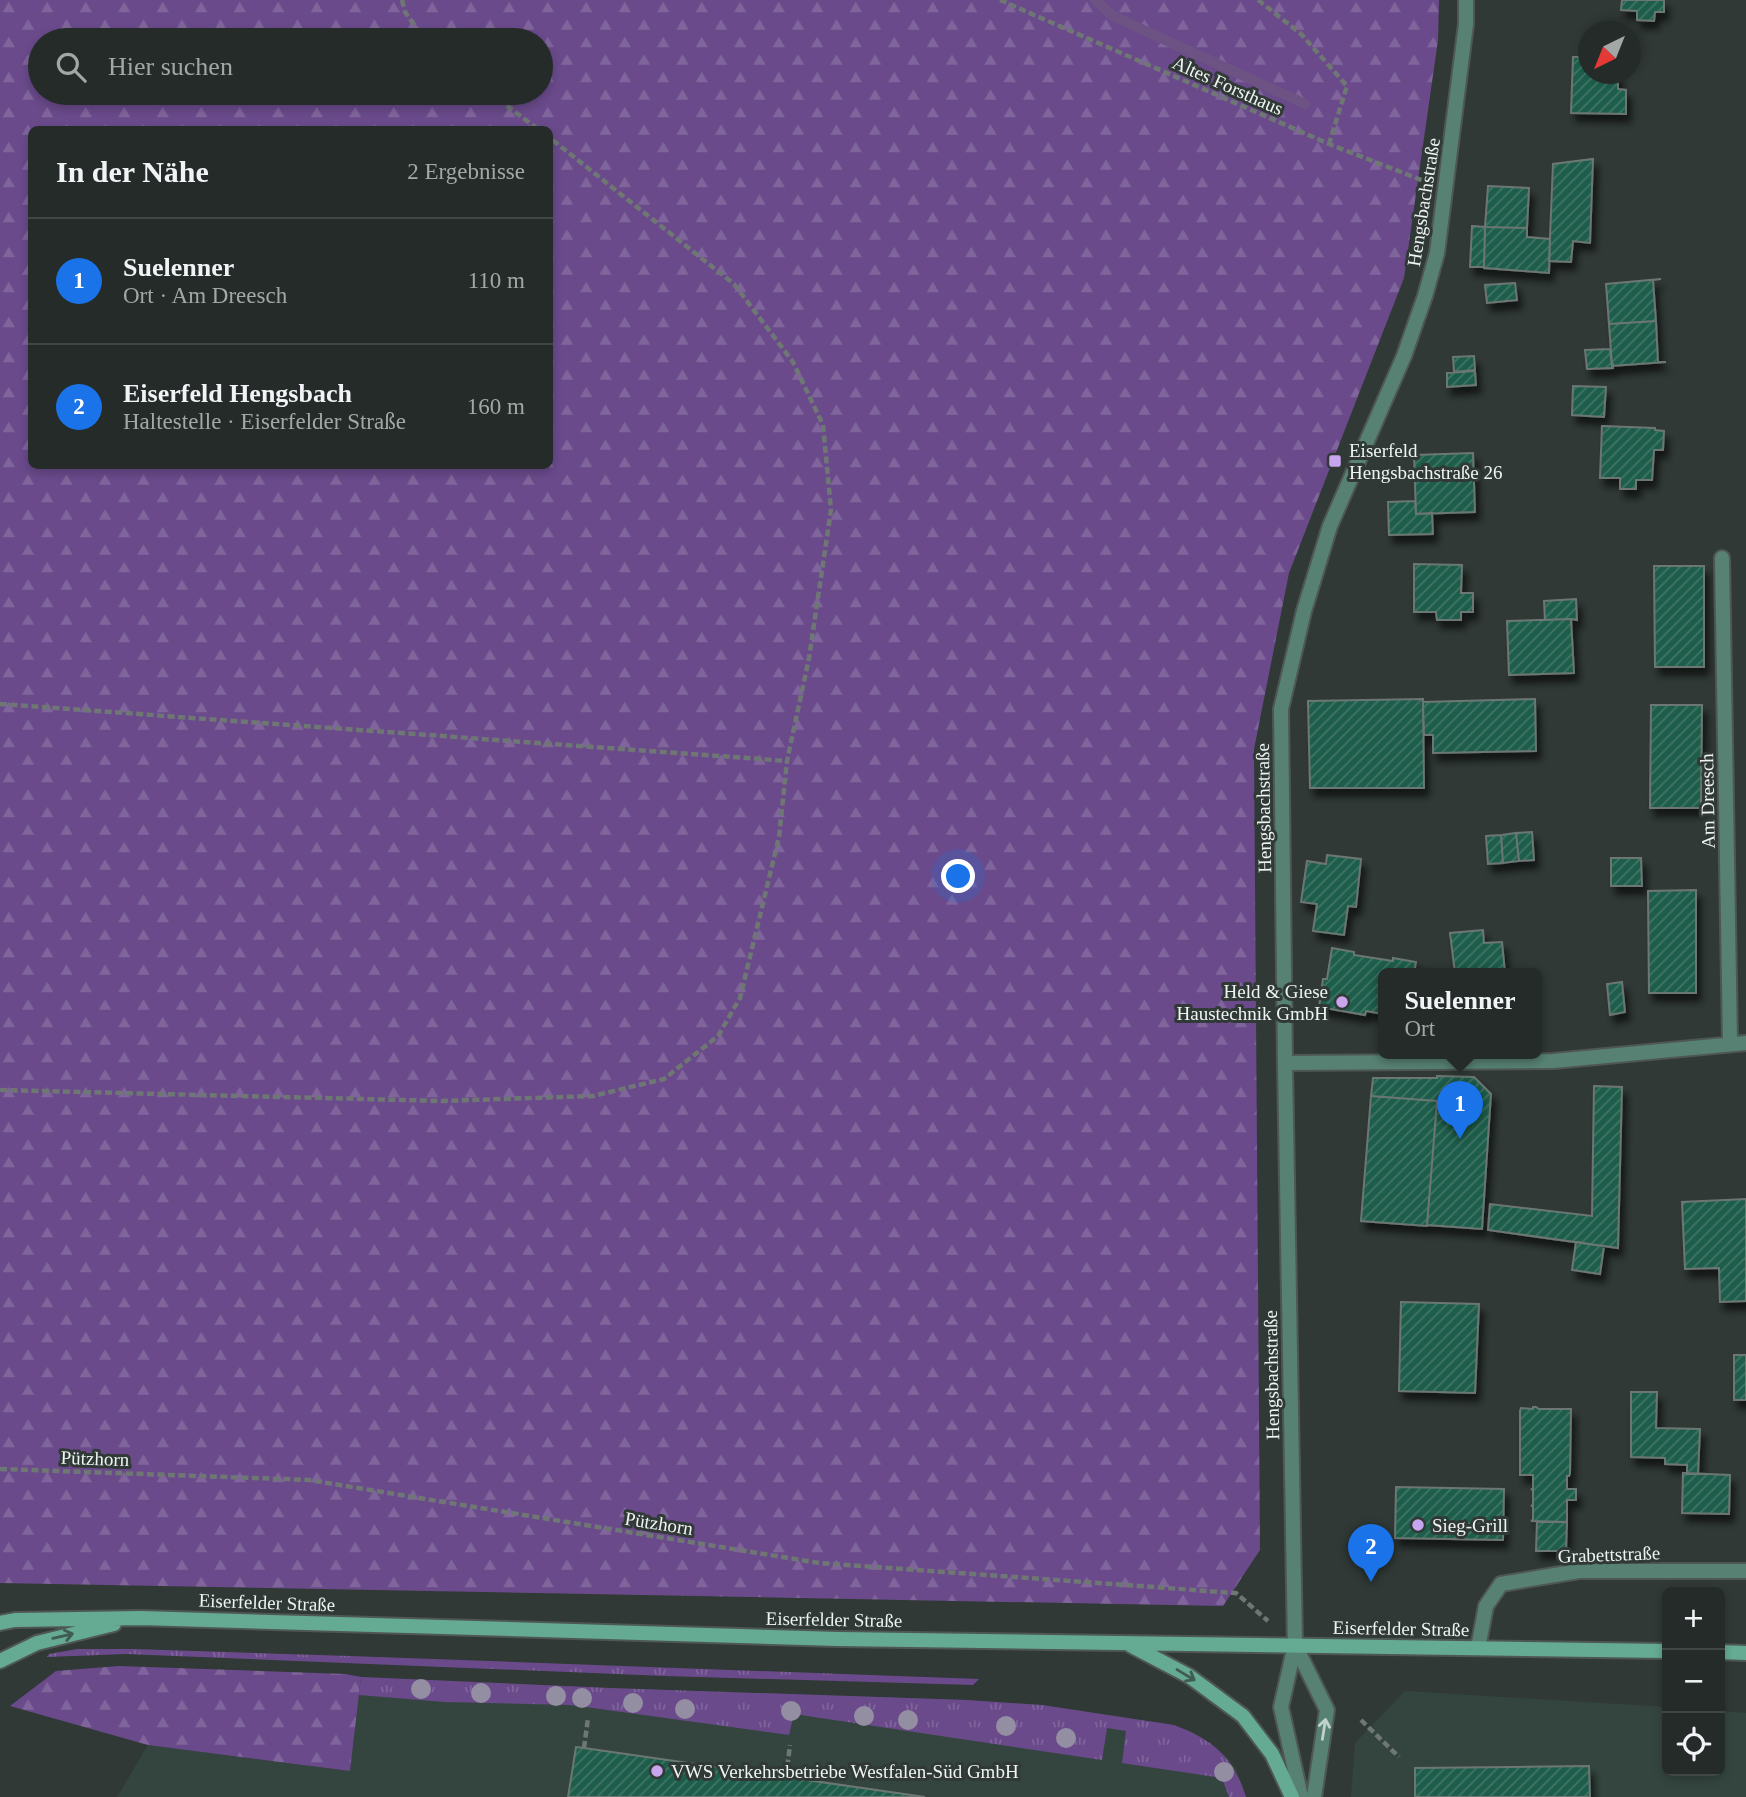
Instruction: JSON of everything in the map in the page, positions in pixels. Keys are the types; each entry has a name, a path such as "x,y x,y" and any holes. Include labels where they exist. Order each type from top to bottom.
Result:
{"main road":[{"name":"Eiserfelder Straße","path":"0,1623 15,1620 141,1618 838,1639 1662,1651"},
{"path":"0,1661 37,1643 141,1618"},
{"path":"1126,1642 1189,1676 1243,1716 1272,1754 1292,1797"},
{"path":"1725,1652 1746,1653"}],"street":[{"name":"Hengsbachstraße","path":"1295,1645 1281,709 1304,611 1330,526 1404,356 1437,253 1466,24 1466,0"},
{"name":"Am Dreesch","path":"1722,558 1730,1043"},
{"path":"1285,1063 1553,1061 1746,1042"},
{"name":"Grabettstraße","path":"1478,1648 1486,1605 1501,1584 1580,1571 1746,1571"},
{"path":"1295,1645 1281,1706 1301,1797"},
{"path":"1295,1645 1327,1710 1314,1797"}],"path":[{"path":"402,0 404,12 416,28"},
{"name":"Altes Forsthaus","path":"1000,0 1329,144 1446,190"},
{"path":"1258,0 1301,34 1347,86 1329,144"},
{"path":"507,105 534,126"},
{"path":"0,1090 442,1101 593,1096 664,1079 718,1036 740,998 779,837 787,761 809,658 831,510 823,425 793,362 734,284 553,140"},
{"path":"0,704 787,761"},
{"name":"Pützhorn","path":"0,1468 309,1480 819,1563 1236,1594 1295,1645"},
{"path":"584,1748 588,1718"},
{"path":"1361,1720 1399,1757"},
{"path":"786,1777 790,1745"}],"shaded area":[{"path":"361,1677 1042,1705 1174,1725 1195,1733 1229,1760 1236,1769 1246,1797 117,1797 148,1745 350,1771"},
{"path":"1405,1691 1662,1707 1662,1776 1725,1776 1725,1711 1746,1713 1746,1797 1351,1797 1355,1743"}],"green space":[{"path":"0,0 1439,0 1438,40 1404,278 1289,573 1254,749 1260,1550 1223,1606 0,1583"},
{"path":"77,1649 979,1679 973,1685 665,1676 126,1654 47,1657 49,1654"},
{"path":"119,1666 345,1674 361,1677 350,1771 148,1745 10,1706 56,1671"},
{"path":"361,1677 1042,1705 1174,1725 1188,1731 1220,1751 1228,1760 1246,1797 1229,1797 1222,1778 1122,1763 1126,1731 1107,1728 1102,1760 794,1714 789,1735 571,1705 445,1702 359,1695"}],"building":[{"path":"1622,0 1664,0 1664,12 1655,12 1654,21 1637,20 1637,11 1621,10"},
{"path":"1573,57 1578,57 1578,84 1618,84 1618,89 1626,90 1626,114 1571,113"},
{"path":"1593,159 1590,243 1573,241 1571,262 1549,261 1553,164"},
{"path":"1488,186 1529,188 1527,228 1485,227"},
{"path":"1472,226 1485,227 1484,267 1470,267"},
{"path":"1485,227 1527,228 1527,237 1550,239 1549,273 1484,268"},
{"path":"1661,279 1653,280 1656,321 1609,324 1606,284"},
{"path":"1515,283 1517,300 1487,303 1485,285"},
{"path":"1656,321 1658,362 1666,362 1612,366 1609,324"},
{"path":"1610,349 1613,368 1587,369 1585,350"},
{"path":"1474,356 1475,370 1454,372 1453,357"},
{"path":"1475,371 1476,385 1447,387 1447,373"},
{"path":"1573,386 1606,387 1604,417 1572,415"},
{"path":"1602,426 1655,428 1664,431 1663,450 1654,450 1652,480 1636,480 1636,489 1620,489 1620,478 1600,478"},
{"path":"1473,453 1475,512 1416,514 1414,455"},
{"path":"1415,501 1416,514 1432,513 1433,534 1389,535 1388,502"},
{"path":"1414,564 1462,565 1461,593 1473,593 1473,612 1461,612 1461,620 1437,620 1436,612 1414,612"},
{"path":"1654,566 1704,566 1704,667 1655,667"},
{"path":"1576,599 1577,620 1545,620 1544,601"},
{"path":"1571,619 1574,673 1509,675 1507,621"},
{"path":"1423,699 1424,788 1310,788 1308,701"},
{"path":"1535,699 1536,751 1433,753 1433,735 1424,735 1423,702"},
{"path":"1651,705 1702,705 1701,808 1650,808"},
{"path":"1532,832 1534,860 1519,861 1516,833"},
{"path":"1516,833 1519,861 1503,863 1501,835"},
{"path":"1501,835 1503,863 1488,864 1486,836"},
{"path":"1327,855 1361,859 1356,907 1348,906 1344,935 1313,931 1317,904 1301,902 1307,861 1326,864"},
{"path":"1611,858 1641,858 1642,886 1611,886"},
{"path":"1696,890 1696,993 1649,993 1648,891"},
{"path":"1483,930 1484,943 1502,942 1505,968 1454,968 1450,933"},
{"path":"1332,948 1354,952 1354,955 1416,962 1415,968 1378,968 1378,1013 1366,1011 1365,1015 1319,1007 1323,979 1327,979"},
{"path":"1622,982 1625,1012 1610,1015 1607,984"},
{"path":"1474,1077 1491,1094 1482,1229 1427,1225 1437,1101 1371,1096 1373,1078"},
{"path":"1594,1086 1622,1087 1618,1248 1488,1230 1490,1204 1592,1216"},
{"path":"1371,1096 1437,1101 1427,1226 1361,1221"},
{"path":"1746,1199 1746,1301 1720,1302 1719,1268 1685,1269 1682,1202"},
{"path":"1576,1242 1604,1246 1600,1274 1572,1270"},
{"path":"1401,1302 1479,1304 1475,1393 1399,1391"},
{"path":"1734,1355 1746,1355 1746,1400 1734,1400"},
{"path":"1631,1392 1657,1392 1656,1428 1700,1429 1698,1474 1687,1474 1687,1465 1665,1464 1665,1458 1631,1457"},
{"path":"1521,1408 1571,1409 1570,1473 1567,1476 1567,1489 1576,1489 1576,1500 1567,1500 1567,1522 1531,1521 1533,1475 1520,1475 1520,1411"},
{"path":"1683,1473 1730,1475 1729,1514 1682,1513"},
{"path":"1396,1487 1504,1489 1503,1540 1395,1538"},
{"path":"1537,1522 1567,1522 1566,1551 1536,1551"},
{"name":"VWS Verkehrsbetriebe Westfalen-Süd GmbH","path":"576,1747 584,1748 925,1797 568,1797"},
{"path":"1589,1766 1590,1797 1415,1797 1415,1768"}],"waterway":[{"path":"1095,0 1113,16 1305,104"}],"place":[{"name":"Eiserfeld Hengsbachstraße 26","path":"1335,461"},
{"name":"Held & Giese Haustechnik GmbH","path":"1342,1002"},
{"name":"Suelenner","path":"1460,1139"},
{"name":"Sieg-Grill","path":"1418,1525"},
{"name":"Eiserfeld Hengsbach","path":"1371,1582"},
{"name":"VWS Verkehrsbetriebe Westfalen-Süd GmbH","path":"657,1771"}]}
